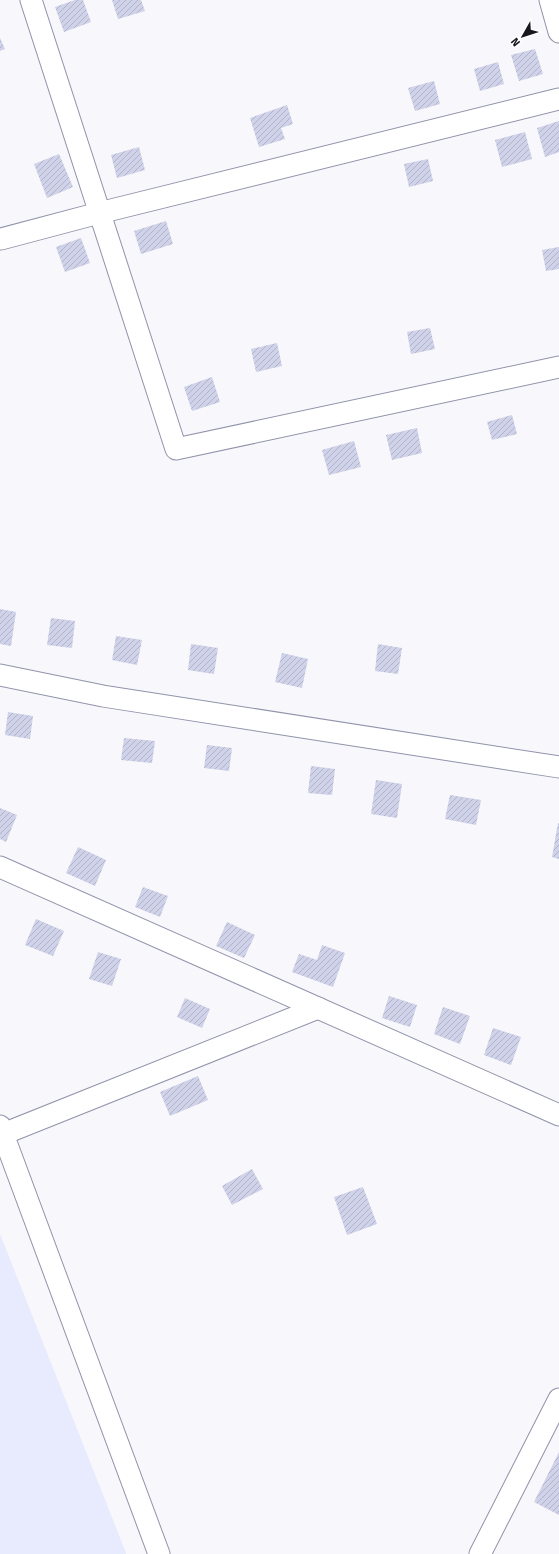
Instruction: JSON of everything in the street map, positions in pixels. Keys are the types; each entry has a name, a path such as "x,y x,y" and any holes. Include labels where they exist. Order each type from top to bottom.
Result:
{"street":[{"path":"31,0 176,449 559,367"},
{"path":"550,0 559,32"},
{"path":"1,239 99,213 559,99"},
{"path":"0,675 103,696 559,767"},
{"path":"0,867 559,1115"},
{"path":"159,1554 1,1130 318,1008"},
{"path":"480,1554 559,1399"}],"shaded area":[{"path":"0,1234 126,1553 126,1554 0,1554"}],"building":[{"path":"75,0 83,0 91,22 64,32 55,7"},
{"path":"112,0 141,0 145,11 118,19"},
{"path":"0,38 5,49 0,51"},
{"path":"535,49 543,74 519,81 511,55"},
{"path":"498,62 504,84 480,91 474,69"},
{"path":"434,81 440,104 415,111 408,88"},
{"path":"287,105 293,124 281,128 285,139 259,147 250,118"},
{"path":"559,121 559,152 545,157 537,128"},
{"path":"525,132 532,159 502,167 495,140"},
{"path":"139,147 145,170 117,178 111,155"},
{"path":"59,154 73,187 47,198 34,164"},
{"path":"428,159 433,181 409,187 404,164"},
{"path":"166,221 173,244 141,254 134,231"},
{"path":"81,238 90,263 65,272 56,247"},
{"path":"559,247 559,269 546,271 542,250"},
{"path":"430,328 435,349 411,354 407,332"},
{"path":"277,343 282,366 256,372 251,349"},
{"path":"212,377 220,402 192,411 184,387"},
{"path":"512,415 517,434 492,440 487,422"},
{"path":"417,428 422,453 392,460 386,435"},
{"path":"354,441 361,467 329,475 322,450"},
{"path":"0,609 16,612 11,646 0,644"},
{"path":"51,618 75,621 72,648 47,645"},
{"path":"116,636 142,640 137,665 112,660"},
{"path":"191,644 218,648 214,674 188,670"},
{"path":"378,644 402,648 398,674 375,671"},
{"path":"282,653 308,659 302,688 275,682"},
{"path":"8,712 33,716 30,739 5,735"},
{"path":"124,738 155,741 152,763 121,760"},
{"path":"207,745 232,748 229,771 204,768"},
{"path":"311,766 335,769 332,795 308,793"},
{"path":"376,780 402,784 397,818 371,814"},
{"path":"450,795 481,800 476,825 445,819"},
{"path":"0,808 17,815 6,842 0,839"},
{"path":"559,823 559,859 552,857"},
{"path":"78,847 106,860 95,886 66,873"},
{"path":"143,887 168,896 160,917 135,907"},
{"path":"36,919 64,931 53,956 25,945"},
{"path":"227,922 255,935 244,958 216,946"},
{"path":"322,945 345,953 333,987 292,972 299,954 317,960"},
{"path":"98,952 121,959 112,986 89,979"},
{"path":"389,996 417,1005 410,1027 382,1018"},
{"path":"185,998 210,1009 202,1028 177,1017"},
{"path":"443,1007 470,1016 460,1044 434,1034"},
{"path":"493,1028 521,1037 511,1065 484,1055"},
{"path":"198,1076 208,1100 170,1116 160,1092"},
{"path":"252,1169 263,1189 232,1205 222,1186"},
{"path":"363,1187 377,1224 347,1235 334,1197"},
{"path":"559,1452 559,1515 534,1502"}]}
